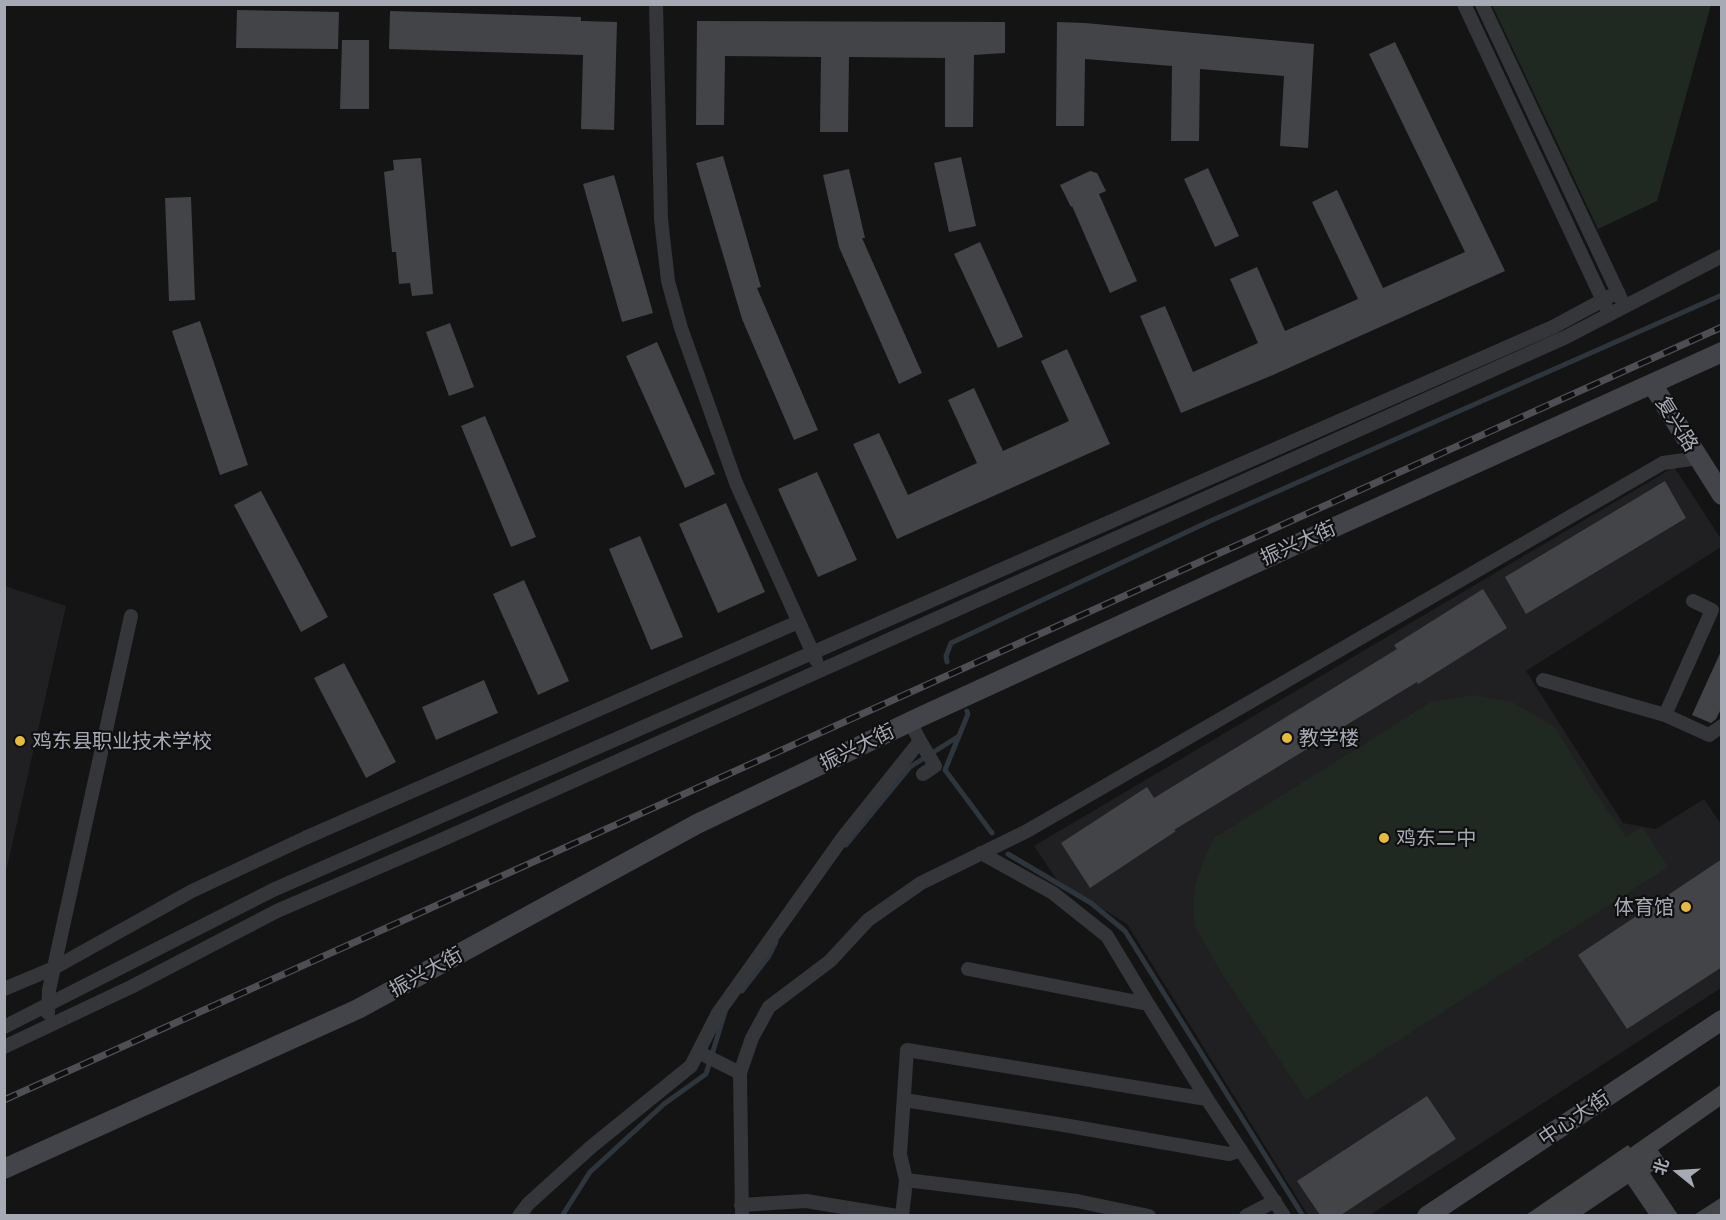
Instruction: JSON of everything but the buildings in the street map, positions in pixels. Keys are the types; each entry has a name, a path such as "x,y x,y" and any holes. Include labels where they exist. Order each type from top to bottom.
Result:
{"street":[{"path":"656,4 661,219 668,281 681,328 736,483 821,670"},
{"path":"1464,4 1610,314"},
{"path":"1482,4 1624,307"},
{"path":"4,1047 131,987 277,912 1566,337 1722,256"},
{"path":"4,1027 273,890 1553,327 1618,292"},
{"name":"振兴大街","path":"4,1169 358,1009 697,824 910,722 1294,544 1722,352"},
{"name":"复兴路","path":"1652,384 1722,495"},
{"path":"897,1215 857,1212 806,1201 742,1210 740,1073 752,1038 769,1007 830,961 868,920 921,883 1026,831 1663,463 1699,458"},
{"path":"1665,715 1712,609 1693,601"},
{"path":"50,1026 47,1006 54,968 131,616"},
{"path":"4,989 54,968 192,891 305,838 798,622"},
{"path":"1543,680 1665,715 1709,735 1722,726"},
{"path":"910,722 935,766 923,774"},
{"path":"519,1215 528,1204 591,1147 691,1066 718,1013 844,836 920,741"},
{"path":"981,853 1053,893 1107,936 1207,1099 1284,1215"},
{"path":"968,969 1149,1004"},
{"name":"中心大街","path":"1427,1215 1722,1020"},
{"path":"902,1215 906,1180 900,1154 907,1050 1207,1099"},
{"path":"698,1052 740,1073"},
{"path":"904,1100 1229,1154 1241,1150"},
{"path":"906,1180 1077,1201 1149,1215"},
{"path":"1246,1215 1275,1201"}],"shaded area":[{"path":"1492,5 1711,5 1657,201 1598,229"},
{"name":"鸡东二中","path":"1674,467 1721,539 1721,547 1526,671 1623,823 1656,829 1704,799 1721,824 1721,988 1370,1215 1308,1215 1127,924 1057,880 1034,846"},
{"name":"鸡东县职业技术学校","path":"4,586 66,606 5,876"},
{"path":"1473,695 1512,702 1555,727 1590,785 1626,837 1642,827 1668,867 1306,1100 1221,972 1195,926 1193,906 1196,884 1204,860 1214,838 1431,702"}],"waterway":[{"path":"947,662 946,656 951,643 1208,522 1722,295"},
{"path":"967,711 968,714 945,770 992,833"},
{"path":"846,845 910,767 959,736"},
{"path":"1008,854 1091,903 1125,931 1303,1216"},
{"path":"742,991 769,956 776,942"},
{"path":"562,1216 590,1172 664,1104 706,1074 725,1012"}],"railway":[{"path":"4,1100 1722,327"}],"place":[{"name":"教学楼","path":"1287,738"},
{"name":"鸡东县职业技术学校","path":"20,741"},
{"name":"鸡东二中","path":"1384,838"},
{"name":"体育馆","path":"1686,907"}]}
